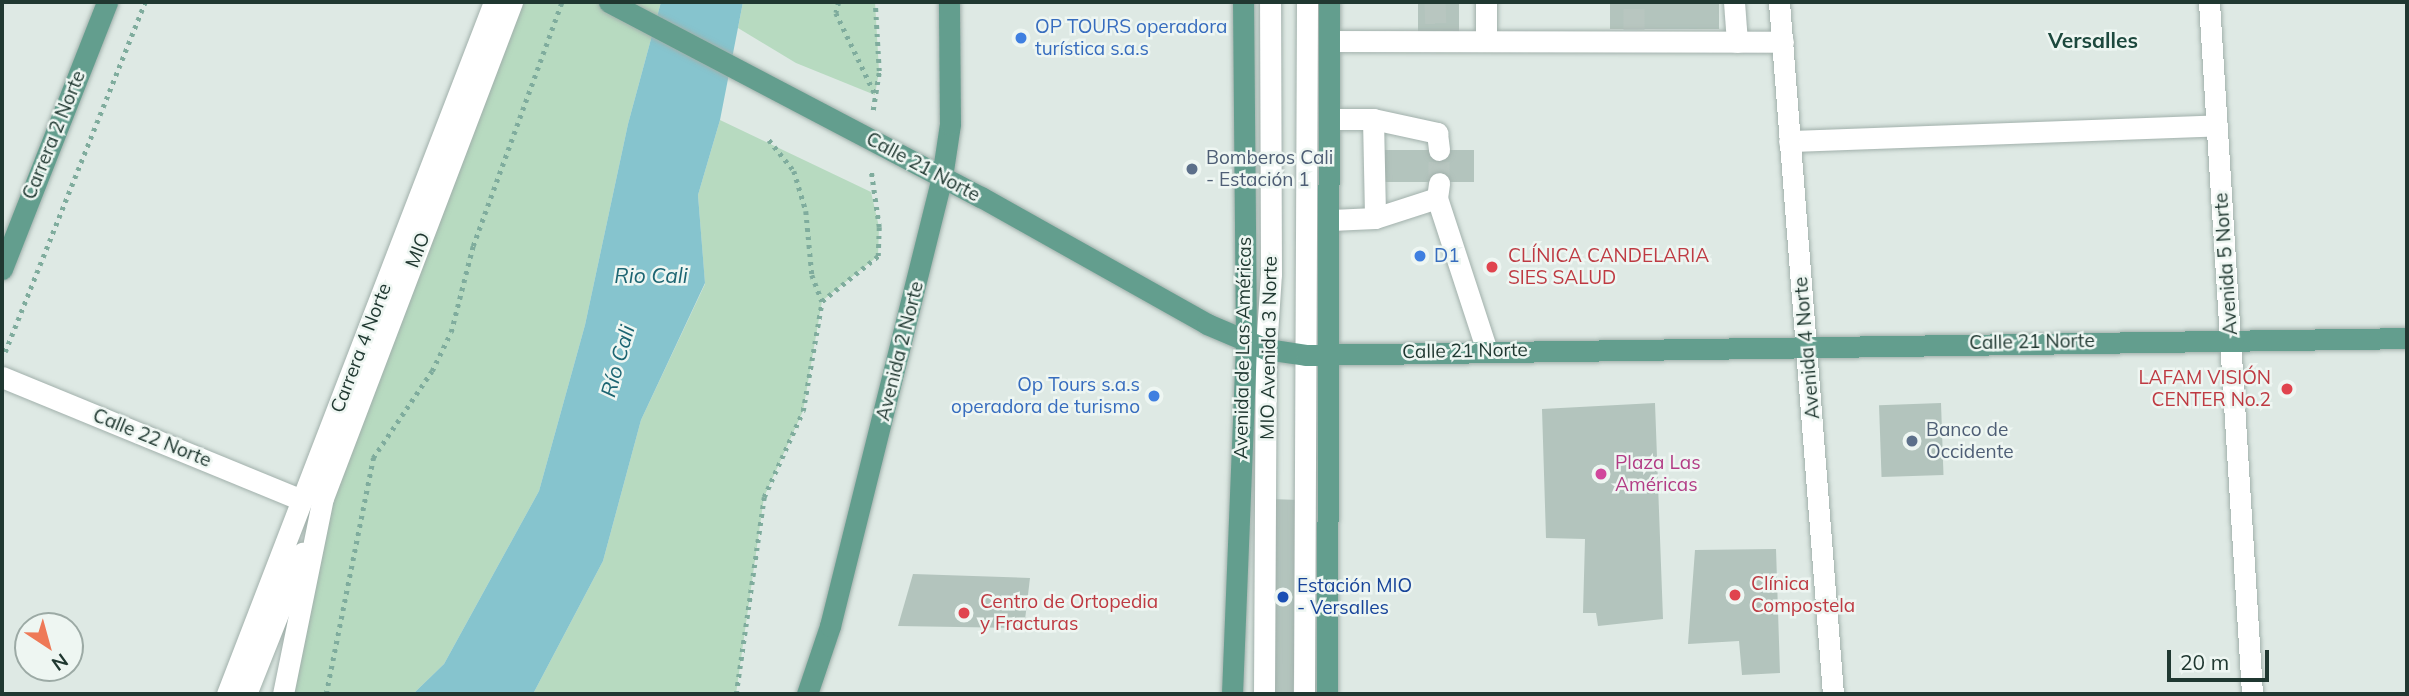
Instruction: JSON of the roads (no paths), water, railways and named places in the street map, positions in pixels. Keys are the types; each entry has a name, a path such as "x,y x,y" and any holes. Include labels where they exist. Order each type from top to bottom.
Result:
{"main road":[{"name":"Carrera 2 Norte","path":"2,269 107,2"},
{"name":"Calle 21 Norte","path":"610,2 789,99 942,177 1245,342 1266,349 1306,355 2231,338 2407,338"},
{"name":"Avenida 2 Norte","path":"807,694 830,626 942,177 950,124 949,2"},
{"name":"Avenida de Las Américas","path":"1232,694 1245,342 1243,2"},
{"path":"1327,694 1331,354 1329,2"}],"street":[{"name":"Carrera 4 Norte","path":"227,694 495,2"},
{"name":"MIO","path":"246,694 512,2"},
{"name":"MIO Avenida 3 Norte","path":"1264,694 1266,349 1271,274 1270,2"},
{"name":"MIO Avenida 3 Norte","path":"1304,694 1307,2"},
{"path":"1486,2 1486,41"},
{"path":"1734,2 1737,42"},
{"name":"Avenida 4 Norte","path":"1779,2 1833,694"},
{"name":"Avenida 5 Norte","path":"2209,2 2252,694"},
{"path":"1329,41 1436,38 1486,41 1634,35 1737,42 1783,42"},
{"path":"1329,119 1373,119 1437,133 1439,150"},
{"path":"1373,119 1375,218"},
{"path":"1789,141 2217,125"},
{"path":"1331,220 1375,218 1438,190 1487,351"},
{"name":"Calle 22 Norte","path":"2,377 302,500"},
{"name":"MIO","path":"283,694 323,498"}],"water":[{"name":"Rio Cali","path":"661,2 743,2 720,120 698,195 705,283 641,420 603,561 533,694 413,694 444,664 539,491 585,325 628,124"}],"tunnel":[{"path":"1435,2 1436,35"},
{"path":"1634,2 1634,29"},
{"path":"1439,150 1439,183"}],"place":[{"name":"OP TOURS operadora turística s.a.s","path":"1021,38"},
{"name":"Bomberos Cali - Estación 1","path":"1192,169"},
{"name":"D1","path":"1420,256"},
{"name":"CLÍNICA CANDELARIA SIES SALUD","path":"1492,267"},
{"name":"LAFAM VISIÓN CENTER No.2","path":"2287,389"},
{"name":"Op Tours s.a.s operadora de turismo","path":"1154,396"},
{"name":"Banco de Occidente","path":"1912,441"},
{"name":"Plaza Las Américas","path":"1601,474"},
{"name":"Clínica Compostela","path":"1735,595"},
{"name":"Estación MIO - Versalles","path":"1283,597"},
{"name":"Centro de Ortopedia y Fracturas","path":"964,613"}],"district":[{"name":"Versalles","path":"2093,40"}],"water label":[{"name":"Río Cali","path":"617,361"}]}
